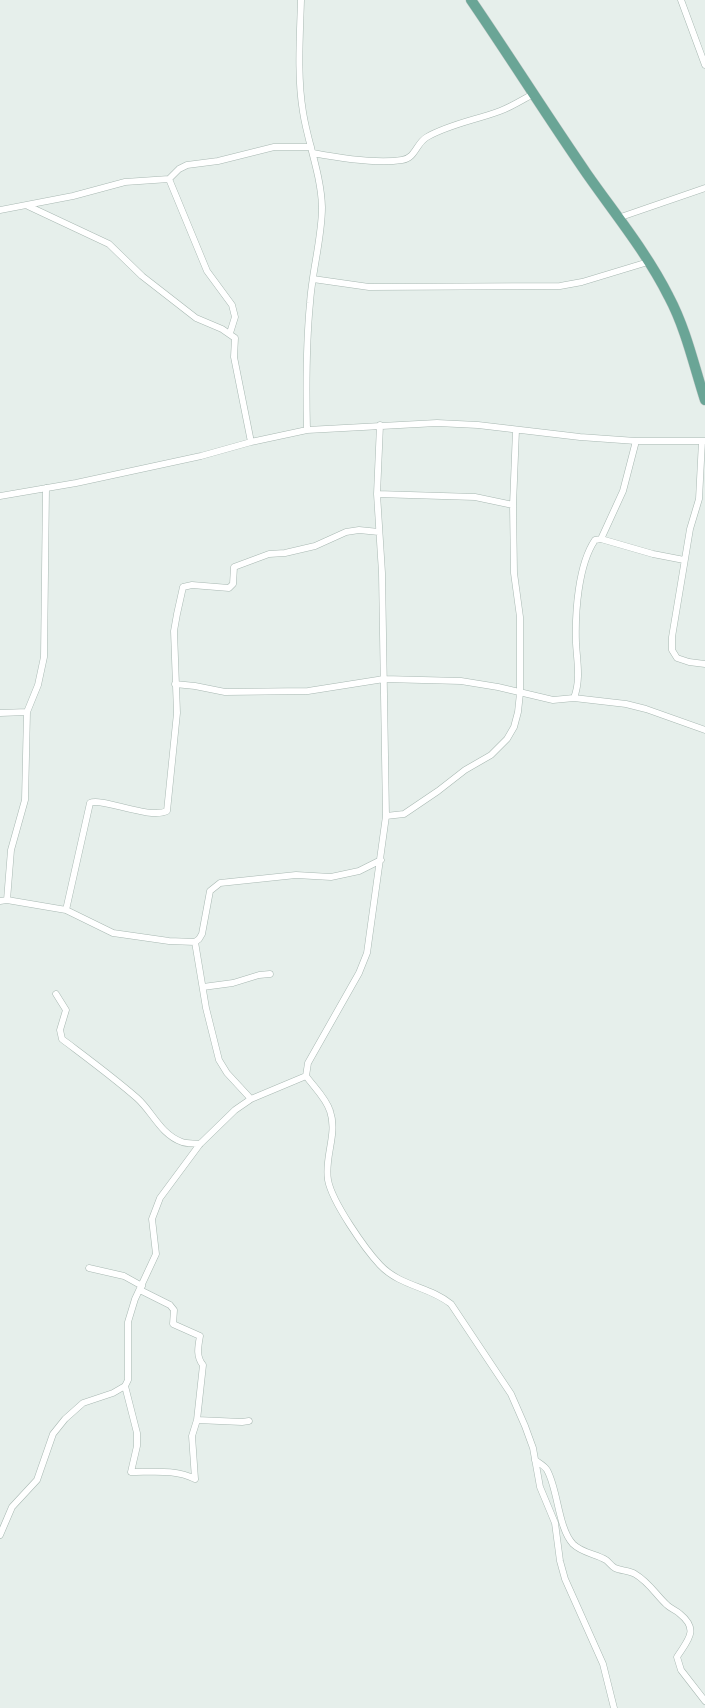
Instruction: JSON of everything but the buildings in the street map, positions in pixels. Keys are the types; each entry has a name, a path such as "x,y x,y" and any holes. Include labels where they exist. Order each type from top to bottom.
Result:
{"main road":[{"path":"471,0 515,63 533,94 648,262 670,297 683,330 705,400"}],"street":[{"path":"301,0 300,46 303,110 322,205 312,279 306,357 307,430"},
{"path":"681,0 705,65"},
{"path":"0,210 28,206 125,182 169,179 179,169 187,165 218,161 274,147 312,150 338,158 401,161 409,159 426,137 444,129 501,111 533,94"},
{"path":"169,179 207,271 232,305 235,316 230,332"},
{"path":"618,218 705,188"},
{"path":"28,206 109,244 142,276 196,318 230,332 235,338 234,357 251,442"},
{"path":"312,279 369,287 560,286 582,282 648,262"},
{"path":"0,496 200,456 251,442 307,430 380,425 443,423 580,437 704,441 699,499 690,529 684,560 672,637 672,650 677,658 689,662 705,664"},
{"path":"380,425 377,494 384,679 386,816 381,860 367,953 359,973 308,1063 306,1076 330,1110 333,1125 327,1169 328,1181 336,1201 364,1247 390,1275 400,1281 442,1297 461,1317 511,1394 532,1448 540,1487 555,1523 560,1562 565,1579 597,1646 608,1679 614,1708"},
{"path":"386,816 404,814 438,792 465,770 491,755 508,739 514,727 518,712 520,693 520,617 514,573 513,505 516,430"},
{"path":"601,539 623,491 636,440"},
{"path":"46,488 44,657 38,685 27,712 25,800 11,850 3,901 66,910 113,933 169,941 195,942 202,934 210,891 220,883 296,875 331,877 358,871 381,860"},
{"path":"377,494 475,497 513,505"},
{"path":"66,910 90,804 96,802 123,809 157,812 167,811 177,714 174,631 176,614 183,587 192,584 229,588 233,584 234,567 238,565 248,563 269,554 285,553 315,546 346,532 359,530 379,532"},
{"path":"574,698 580,675 576,632 579,588 590,546 595,540 601,539 653,554 684,560"},
{"path":"175,684 225,692 308,691 384,679 461,681 553,700 574,698 626,704 646,709 705,730"},
{"path":"0,713 27,712"},
{"path":"195,942 207,1015 219,1060 227,1073 251,1099"},
{"path":"203,987 233,983 259,975 270,974"},
{"path":"56,994 66,1010 60,1030 62,1039 91,1059 138,1099 161,1128 172,1137 182,1143 200,1144"},
{"path":"0,1535 12,1507 37,1480 53,1434 65,1419 84,1403 113,1393 125,1386 128,1380 128,1322 135,1299 156,1254 152,1219 160,1198 200,1144 235,1110 251,1099 306,1076"},
{"path":"89,1268 124,1276 170,1305 174,1310 174,1324 200,1336 198,1355 199,1360 203,1365 203,1371 199,1385 196,1420 192,1436 195,1479 186,1474 131,1472 137,1446 137,1433 125,1386"},
{"path":"196,1420 249,1421"},
{"path":"535,1460 547,1470 565,1528 573,1544 587,1553 606,1560 616,1569 626,1570 643,1579 661,1600 671,1609 678,1612 689,1623 691,1631 689,1640 677,1657 681,1670 705,1701"}]}
